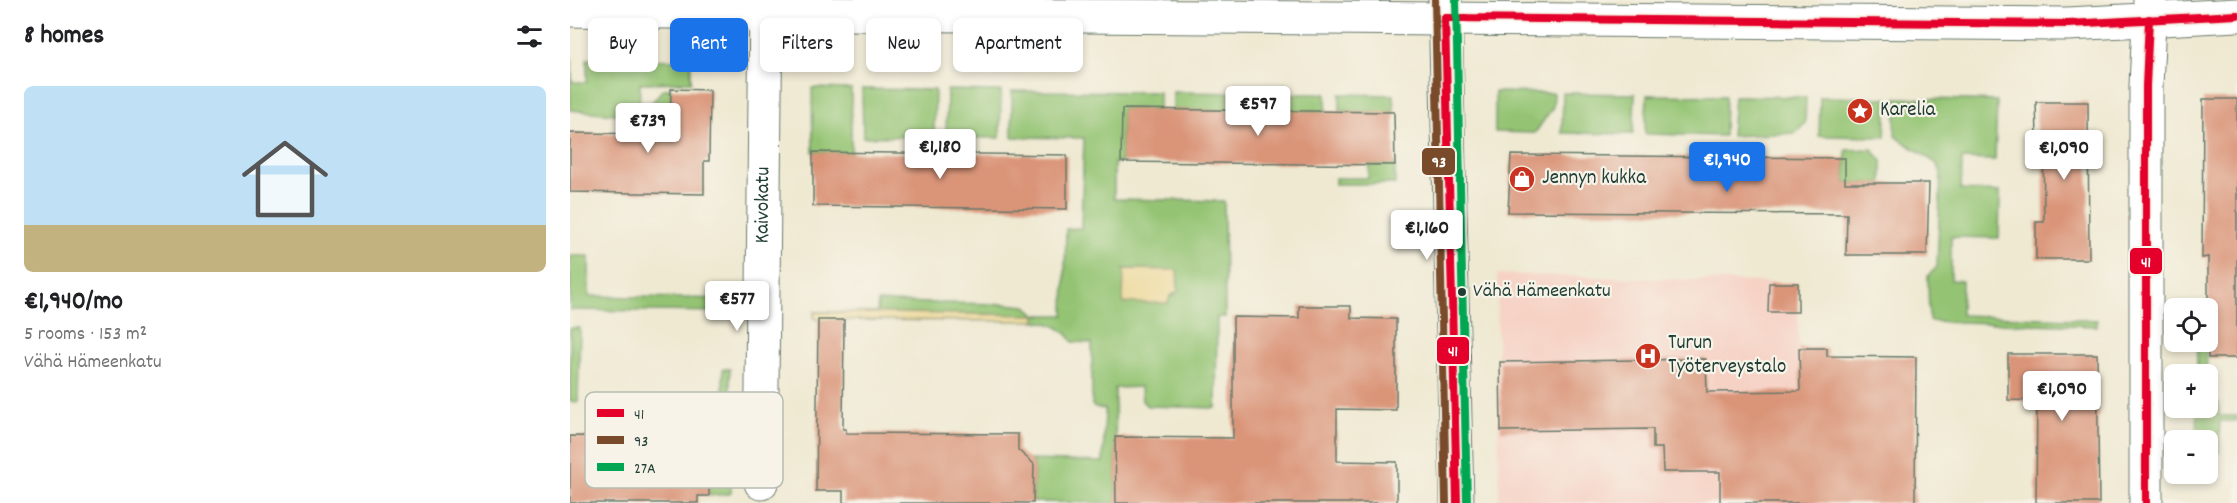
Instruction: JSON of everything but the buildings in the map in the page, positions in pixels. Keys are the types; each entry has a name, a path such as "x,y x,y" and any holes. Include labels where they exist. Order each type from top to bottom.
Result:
{"street":[{"path":"570,10 766,7 1445,9 2068,24 2150,10 2237,15"},
{"name":"Kaivokatu","path":"762,392 766,7"},
{"path":"1445,9 1457,503"},
{"path":"2146,503 2146,97 2150,10"}],"shaded area":[{"name":"Turun Työterveystalo","path":"1497,274 1798,283 1800,503 1499,503"}],"green space":[{"path":"570,59 572,59 572,82 587,82 587,59 588,72 658,72 658,60 670,60 670,72 691,72 691,82 640,83 639,116 570,110"},
{"path":"812,88 851,89 851,153 813,152"},
{"path":"663,89 671,89 670,134 657,134 658,120 646,116 646,110"},
{"path":"862,89 935,90 934,136 863,137"},
{"path":"947,90 1001,91 1000,138 946,137"},
{"path":"1012,91 1159,92 1159,109 1122,109 1121,162 1114,163 1114,199 1224,201 1225,317 1217,317 1216,408 1147,406 1142,401 1141,387 1115,388 1116,503 1035,502 1033,500 1034,464 1030,460 1103,462 1105,409 1095,408 1092,405 1092,343 1073,342 1057,327 1036,321 1036,315 1064,315 1066,229 1081,228 1084,138 1012,137","holes":["1124,269 1177,270 1178,291 1169,298"]},
{"path":"1173,92 1242,93 1242,110 1173,110"},
{"path":"1495,92 1554,93 1553,107 1535,133 1495,132"},
{"path":"1563,93 1635,94 1633,134 1562,133"},
{"path":"1256,94 1326,94 1326,111 1256,111"},
{"path":"1340,94 1394,95 1394,112 1340,111"},
{"path":"1647,95 1725,96 1724,136 1645,134"},
{"path":"1734,96 1806,97 1805,123 1796,133 1731,136"},
{"path":"1820,97 1887,98 1885,137 1819,136"},
{"path":"1896,98 1997,101 1995,160 1962,159 1961,190 2000,192 1999,238 1951,237 1951,280 1962,281 1961,315 2097,320 2097,326 1929,321 1928,276 1937,267 1941,172 1936,163 1895,136"},
{"path":"1872,149 1882,161 1882,183 1845,183 1846,150"},
{"path":"1369,165 1395,165 1395,184 1335,184 1335,178 1368,178"},
{"path":"570,256 589,256 589,296 729,299 729,312 570,310"},
{"path":"878,302 1026,306 1036,315 877,313"},
{"path":"570,328 580,328 578,402 570,401"},
{"path":"2197,352 2206,352 2207,364 2197,364"},
{"path":"723,369 730,369 730,392 723,392"},
{"path":"2218,403 2219,416 2237,416 2237,421 2220,421 2219,453 2218,430 2197,430 2197,418 2218,418"},
{"path":"709,488 731,488 729,494 709,496"}],"sand":[{"path":"1124,269 1177,270 1178,291 1170,296 1168,303 1123,303"},
{"path":"814,312 1036,315 1036,321 818,320 814,317"}],"transit line":[{"name":"93","path":"1435,0 1446,503"},
{"name":"27A","path":"1456,0 1467,503"},
{"name":"41","path":"1445,18 2068,24 2237,15"},
{"name":"41","path":"1445,18 1457,503"},
{"name":"41","path":"2146,503 2146,86 2149,19"}],"place":[{"name":"Karelia","path":"1860,111"},
{"name":"Jennyn kukka","path":"1522,179"},
{"name":"Vähä Hämeenkatu","path":"1462,292"},
{"name":"Turun Työterveystalo","path":"1648,356"}]}
